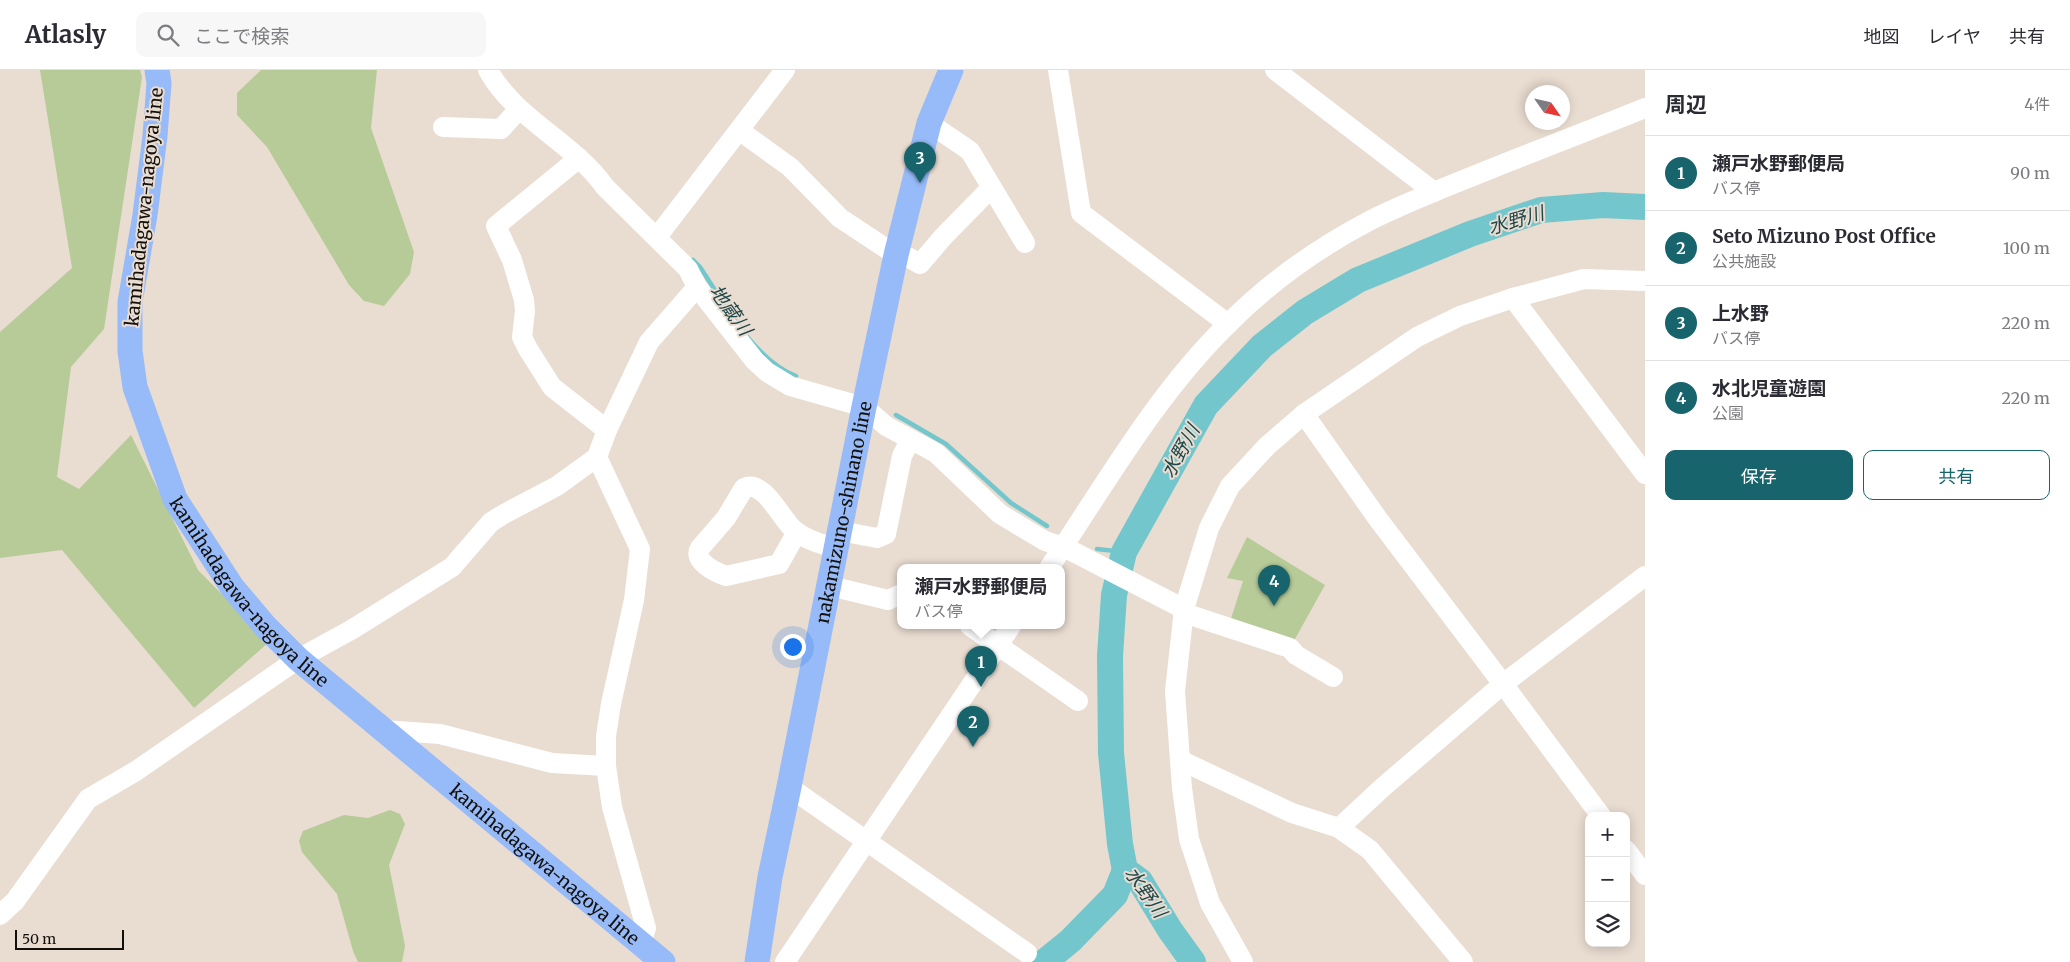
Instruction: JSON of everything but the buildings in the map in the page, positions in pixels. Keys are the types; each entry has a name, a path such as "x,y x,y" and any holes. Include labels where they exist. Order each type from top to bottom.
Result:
{"main road":[{"name":"kamihadagawa-nagoya line","path":"157,70 159,83 155,136 145,216 130,302 130,351 135,388 175,499 232,587 298,659 663,962"},
{"name":"nakamizuno-shinano line","path":"757,962 770,877 896,254 929,123 950,70"}],"street":[{"path":"657,237 786,70"},
{"path":"1058,70 1081,213 1228,324"},
{"path":"1275,70 1434,192"},
{"path":"492,72 503,92 519,109 594,171 605,187 688,269 697,287 755,361 767,372 790,386 864,407 886,426 936,454 1000,514 1045,541 1064,547 1180,608 1290,648 1296,655 1333,677"},
{"path":"1052,564 1138,433 1183,374 1228,324 1262,293 1309,257 1370,221 1434,192 1645,108"},
{"path":"443,127 501,129 519,109"},
{"path":"929,123 970,151 1025,243"},
{"path":"740,131 790,167 840,218 896,254 904,255 920,264 943,237 991,188"},
{"path":"579,158 496,226 512,260 524,300 525,311 522,337 528,349 552,387 607,430"},
{"path":"1243,962 1210,903 1189,839 1175,692 1180,608 1209,528 1230,486 1267,446 1304,414 1417,338 1460,316 1513,298 1584,279 1645,280"},
{"path":"0,915 15,901 88,799 136,771 298,659 351,630 452,567 491,522 557,486 597,457 607,430 649,342 697,287"},
{"path":"1513,298 1645,474"},
{"path":"1304,414 1378,519 1504,684 1598,812"},
{"path":"798,532 784,559 775,566 726,576 700,561 697,553 726,518 744,488 748,486 763,492 798,532 838,540 877,538 886,534 902,456 910,440"},
{"path":"597,457 640,549 634,600 611,704 606,736 606,766 612,807 646,928 641,944"},
{"path":"1339,828 1382,788 1504,684 1645,576"},
{"path":"830,586 888,600 897,596"},
{"path":"974,629 1078,701"},
{"path":"785,962 1009,629"},
{"path":"384,730 440,734 552,763 606,766"},
{"path":"1180,760 1292,814 1339,828 1370,850 1463,962"},
{"path":"789,787 1027,953"},
{"path":"1630,855 1645,875"}],"green space":[{"path":"40,70 140,70 142,77 104,329 71,367 57,477 79,489 131,435 198,570 269,642 194,708 62,550 0,558 0,332 72,268"},
{"path":"261,70 377,70 371,128 414,252 410,274 384,306 364,301 349,285 267,147 237,115 237,93"},
{"path":"1247,537 1325,585 1290,648 1228,628 1243,581 1227,578"},
{"path":"390,810 400,814 405,824 389,865 405,946 402,962 358,962 353,951 337,894 302,852 299,841 303,831 344,815 368,818"}],"waterway":[{"name":"水野川","path":"1193,962 1170,930 1140,881 1125,870 1120,844 1111,753 1110,656 1114,595 1124,552 1206,405 1262,346 1305,312 1358,280 1470,234 1541,210 1603,205 1645,207"},
{"name":"地蔵川","path":"693,260 700,267 753,344 781,368 796,376"},
{"name":"地蔵川","path":"896,415 946,444 1011,503 1047,526"},
{"name":"地蔵川","path":"1097,549 1124,552"},
{"path":"1044,962 1070,941 1115,895 1125,870"}],"place":[{"name":"上水野","path":"920,183"},
{"name":"水北児童遊園","path":"1274,606"},
{"name":"瀬戸水野郵便局","path":"981,687"},
{"name":"Seto Mizuno Post Office","path":"973,747"}]}
